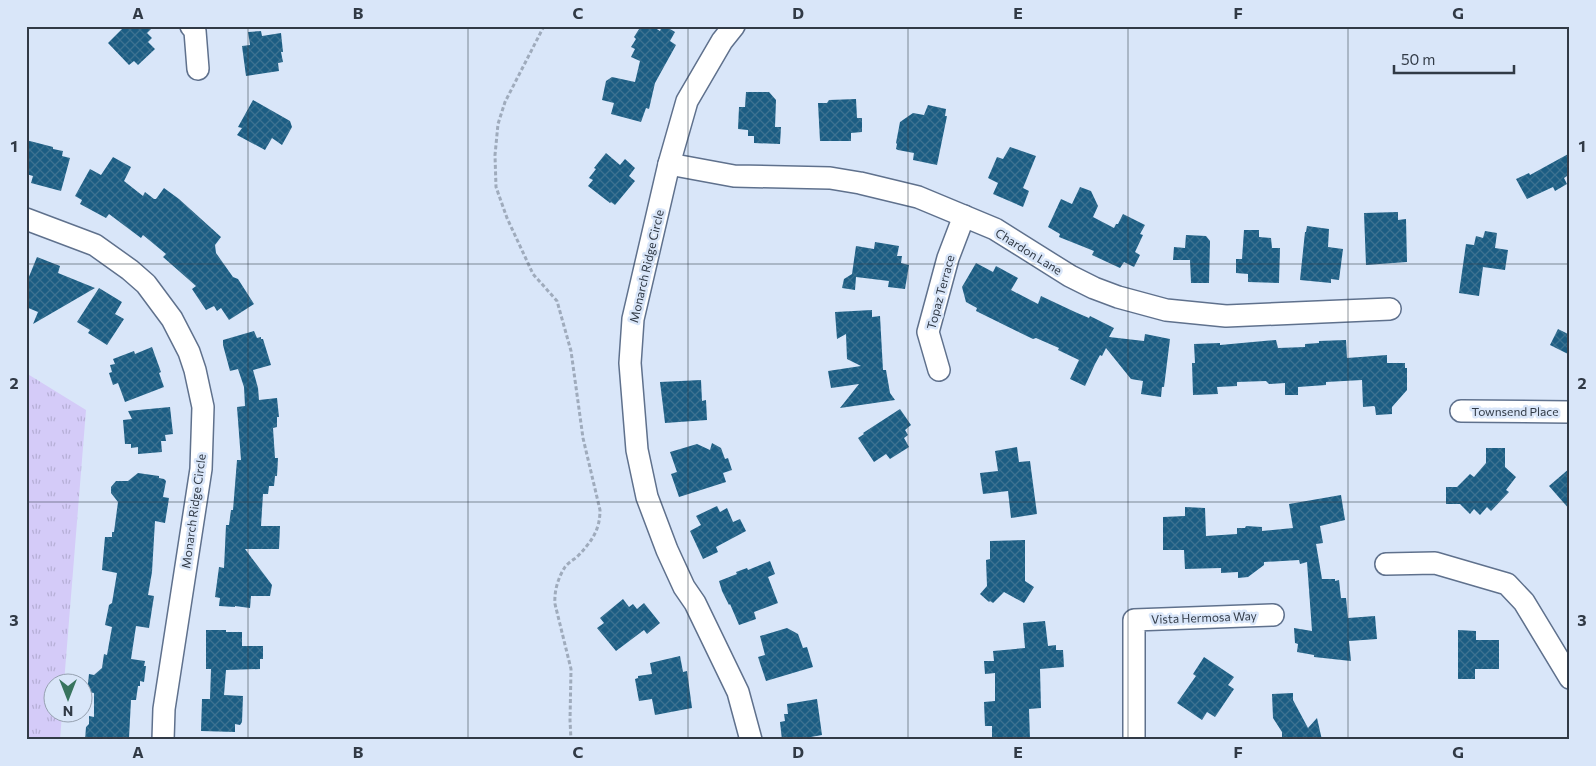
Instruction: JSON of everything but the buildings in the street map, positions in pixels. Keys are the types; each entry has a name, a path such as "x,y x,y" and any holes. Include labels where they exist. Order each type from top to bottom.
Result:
{"street":[{"path":"191,26 195,31 198,69"},
{"name":"Monarch Ridge Circle","path":"734,26 722,41 687,101 669,164 633,319 630,363 637,450 647,497 684,587 695,603 738,692 751,740"},
{"name":"Chardon Lane","path":"669,164 734,176 830,178 918,197 994,229 1053,266 1094,288 1126,300 1166,310 1226,316 1390,309"},
{"name":"Topaz Terrace","path":"939,370 928,332 948,258 964,216"},
{"name":"Monarch Ridge Circle","path":"26,219 95,244 146,284 172,319 189,352 195,370 203,407 201,469 165,701 163,740"},
{"name":"Townsend Place","path":"1460,411 1570,412"},
{"path":"1386,564 1435,563 1508,584 1524,602 1570,678"},
{"name":"Vista Hermosa Way","path":"1134,740 1134,620 1273,615"}],"path":[{"path":"544,26 505,102 498,124 495,156 496,187 507,218 533,274 557,301 571,351 583,438 600,510 597,530 590,544 566,566 554,595 571,669 571,740"}],"green space":[{"path":"26,373 86,410 65,674 42,674 42,724 61,724 60,740 26,740"}]}
